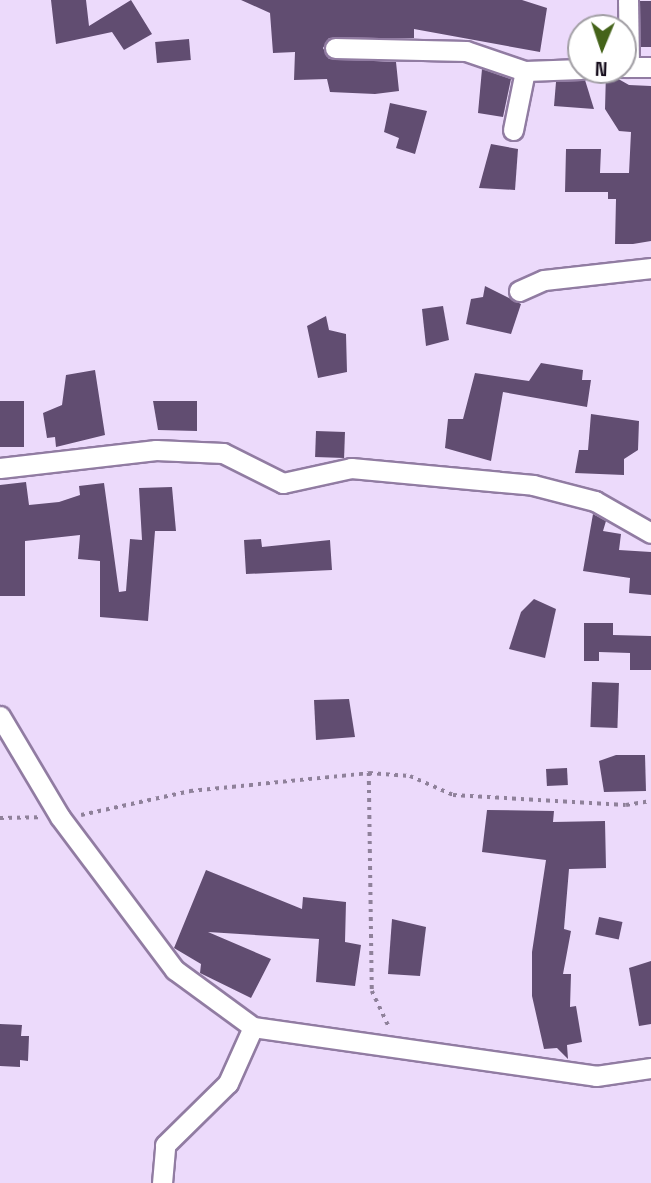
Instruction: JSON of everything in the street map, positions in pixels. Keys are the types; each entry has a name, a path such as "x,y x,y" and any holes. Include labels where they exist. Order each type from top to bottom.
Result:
{"street":[{"path":"335,48 466,51 525,71 567,70"},
{"path":"513,130 525,71"},
{"path":"519,291 544,280 651,268"},
{"path":"0,468 156,450 223,453 283,483 351,468 533,485 595,501 651,533"},
{"path":"0,716 60,817 175,970 253,1027 596,1076 651,1068"},
{"path":"162,1183 165,1145 228,1083 253,1027"}],"path":[{"path":"369,773 372,991 399,1048"},
{"path":"0,818 60,817 116,812 190,791 369,773 410,776 453,795 626,805 651,801"}],"building":[{"path":"51,0 86,0 89,26 131,0 152,34 124,50 112,32 56,44"},
{"path":"241,0 522,0 547,8 540,52 414,29 414,38 329,38 323,48 329,59 396,62 399,91 375,94 330,92 327,79 294,80 295,52 273,53 270,13"},
{"path":"640,1 651,1 651,47 640,47"},
{"path":"189,39 191,60 157,63 155,42"},
{"path":"482,69 511,79 503,117 478,113"},
{"path":"556,82 586,84 594,109 554,106"},
{"path":"606,84 651,86 651,241 615,244 616,199 608,199 608,192 565,192 566,149 601,149 600,173 629,173 631,132 619,131 605,109"},
{"path":"390,103 427,111 415,154 396,148 399,138 384,132"},
{"path":"491,144 518,149 515,190 479,188"},
{"path":"485,286 521,304 511,334 466,324 471,299 483,297"},
{"path":"443,306 449,340 426,346 422,309"},
{"path":"326,316 329,330 346,334 347,372 318,378 307,326"},
{"path":"541,363 583,370 582,380 591,380 587,407 503,392 491,461 445,448 448,419 463,419 475,373 529,381"},
{"path":"95,370 105,435 56,447 55,437 47,438 43,413 62,405 66,375"},
{"path":"0,401 24,401 24,447 0,447"},
{"path":"153,401 197,401 197,431 158,430"},
{"path":"591,414 639,421 638,450 624,459 624,475 575,473 579,450 588,450"},
{"path":"316,431 345,432 344,458 315,457"},
{"path":"26,482 29,505 59,502 80,495 79,486 104,483 119,592 126,591 130,539 142,540 139,488 172,487 176,531 155,531 148,621 100,617 100,561 78,559 80,535 25,541 25,596 0,596 0,485"},
{"path":"593,514 606,521 603,531 621,534 619,550 651,552 651,595 629,593 630,578 583,571"},
{"path":"261,539 262,547 330,540 332,570 246,574 244,540"},
{"path":"534,599 556,609 545,658 509,649 521,612"},
{"path":"584,623 613,623 613,635 651,636 651,670 630,670 630,653 599,652 599,661 584,661"},
{"path":"592,682 619,683 617,728 590,727"},
{"path":"349,699 355,737 316,740 314,700"},
{"path":"616,755 645,755 646,791 604,792 599,761"},
{"path":"567,768 568,785 547,786 546,769"},
{"path":"487,810 554,811 553,822 605,821 606,868 569,869 564,929 571,931 563,974 571,974 570,1007 576,1006 582,1042 567,1045 568,1059 557,1048 544,1049 532,996 532,952 546,860 482,852"},
{"path":"206,870 302,909 303,897 346,902 345,942 361,945 355,986 316,982 319,939 208,932 271,959 251,998 200,973 201,964 174,948"},
{"path":"599,917 622,922 619,940 595,935"},
{"path":"392,919 426,927 420,976 388,974"},
{"path":"651,961 651,1024 639,1026 629,968"},
{"path":"0,1024 22,1025 21,1036 29,1036 28,1061 20,1060 20,1067 0,1066"}]}
